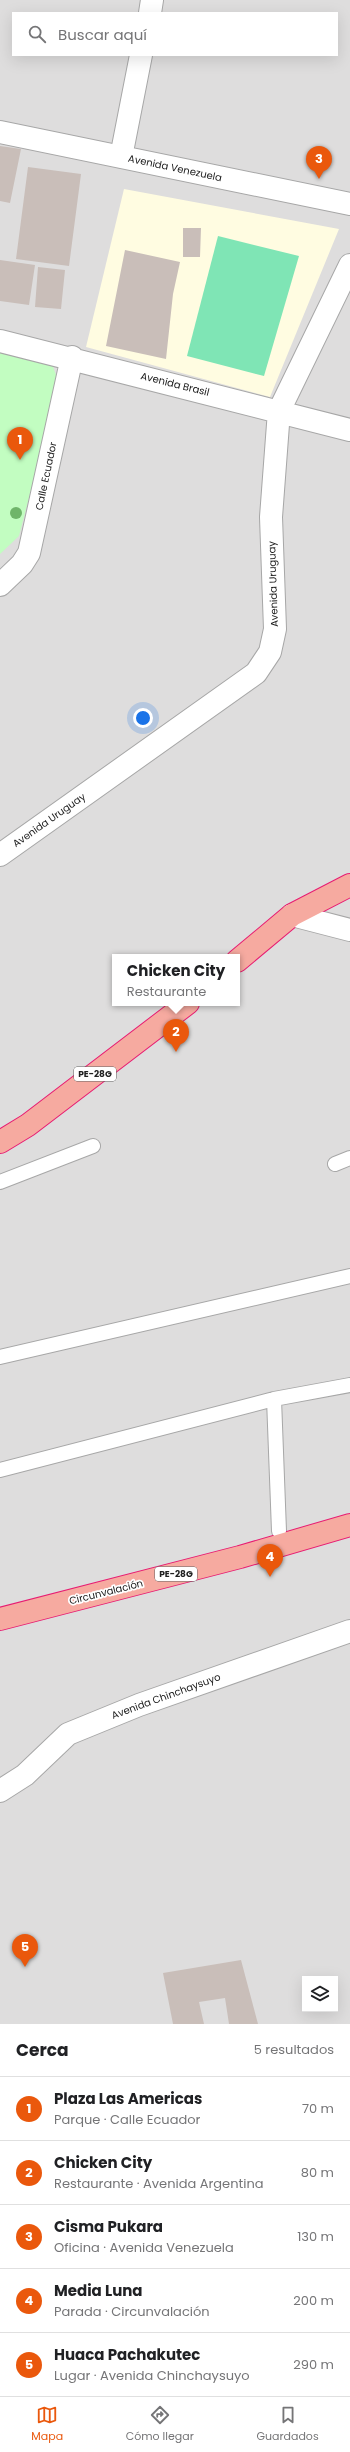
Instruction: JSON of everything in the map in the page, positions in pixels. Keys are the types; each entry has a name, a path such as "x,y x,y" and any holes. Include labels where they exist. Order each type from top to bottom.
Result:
{"highway":[{"path":"240,958 292,915 350,885"},
{"name":"PE-28G","path":"0,1142 28,1125 184,1006"},
{"name":"Circunvalación","path":"0,1618 240,1557 350,1525"}],"street":[{"path":"150,12 152,0"},
{"path":"120,157 141,56"},
{"name":"Avenida Venezuela","path":"0,132 350,204"},
{"name":"Avenida Uruguay","path":"0,855 256,674 270,652 275,629 271,517 279,411 350,265"},
{"name":"Avenida Brasil","path":"0,341 72,357 350,430"},
{"name":"Calle Ecuador","path":"0,585 22,564 29,553 72,357"},
{"path":"292,915 350,930"},
{"name":"Avenida Chinchaysuyo","path":"0,1791 25,1775 68,1734 139,1705 350,1632"}],"lane":[{"path":"0,1182 93,1146"},
{"path":"335,1164 350,1158"},
{"path":"0,1357 350,1276"},
{"path":"0,1470 274,1399 350,1385"},
{"path":"274,1399 279,1531"}],"shaded area":[{"path":"0,0 350,0 350,2024 0,2024"},
{"path":"124,189 339,229 270,397 86,347"}],"green space":[{"path":"218,236 299,256 264,376 187,356"},
{"path":"0,344 49,356 59,383 19,536 0,554"}],"building":[{"path":"0,146 21,149 10,203 0,201"},
{"path":"28,167 81,174 69,266 16,259"},
{"path":"183,228 201,228 200,257 183,257"},
{"path":"125,250 180,262 173,294 166,359 106,346"},
{"path":"0,260 35,265 29,305 0,301"},
{"path":"38,267 65,270 61,309 35,307"},
{"path":"241,1960 258,2024 229,2024 225,1998 199,2002 204,2024 173,2024 163,1973"}],"place":[{"name":"Cisma Pukara","path":"319,179"},
{"name":"Plaza Las Americas","path":"20,460"},
{"name":"Chicken City","path":"176,1052"},
{"name":"Media Luna","path":"270,1577"},
{"name":"Huaca Pachakutec","path":"25,1967"}]}
